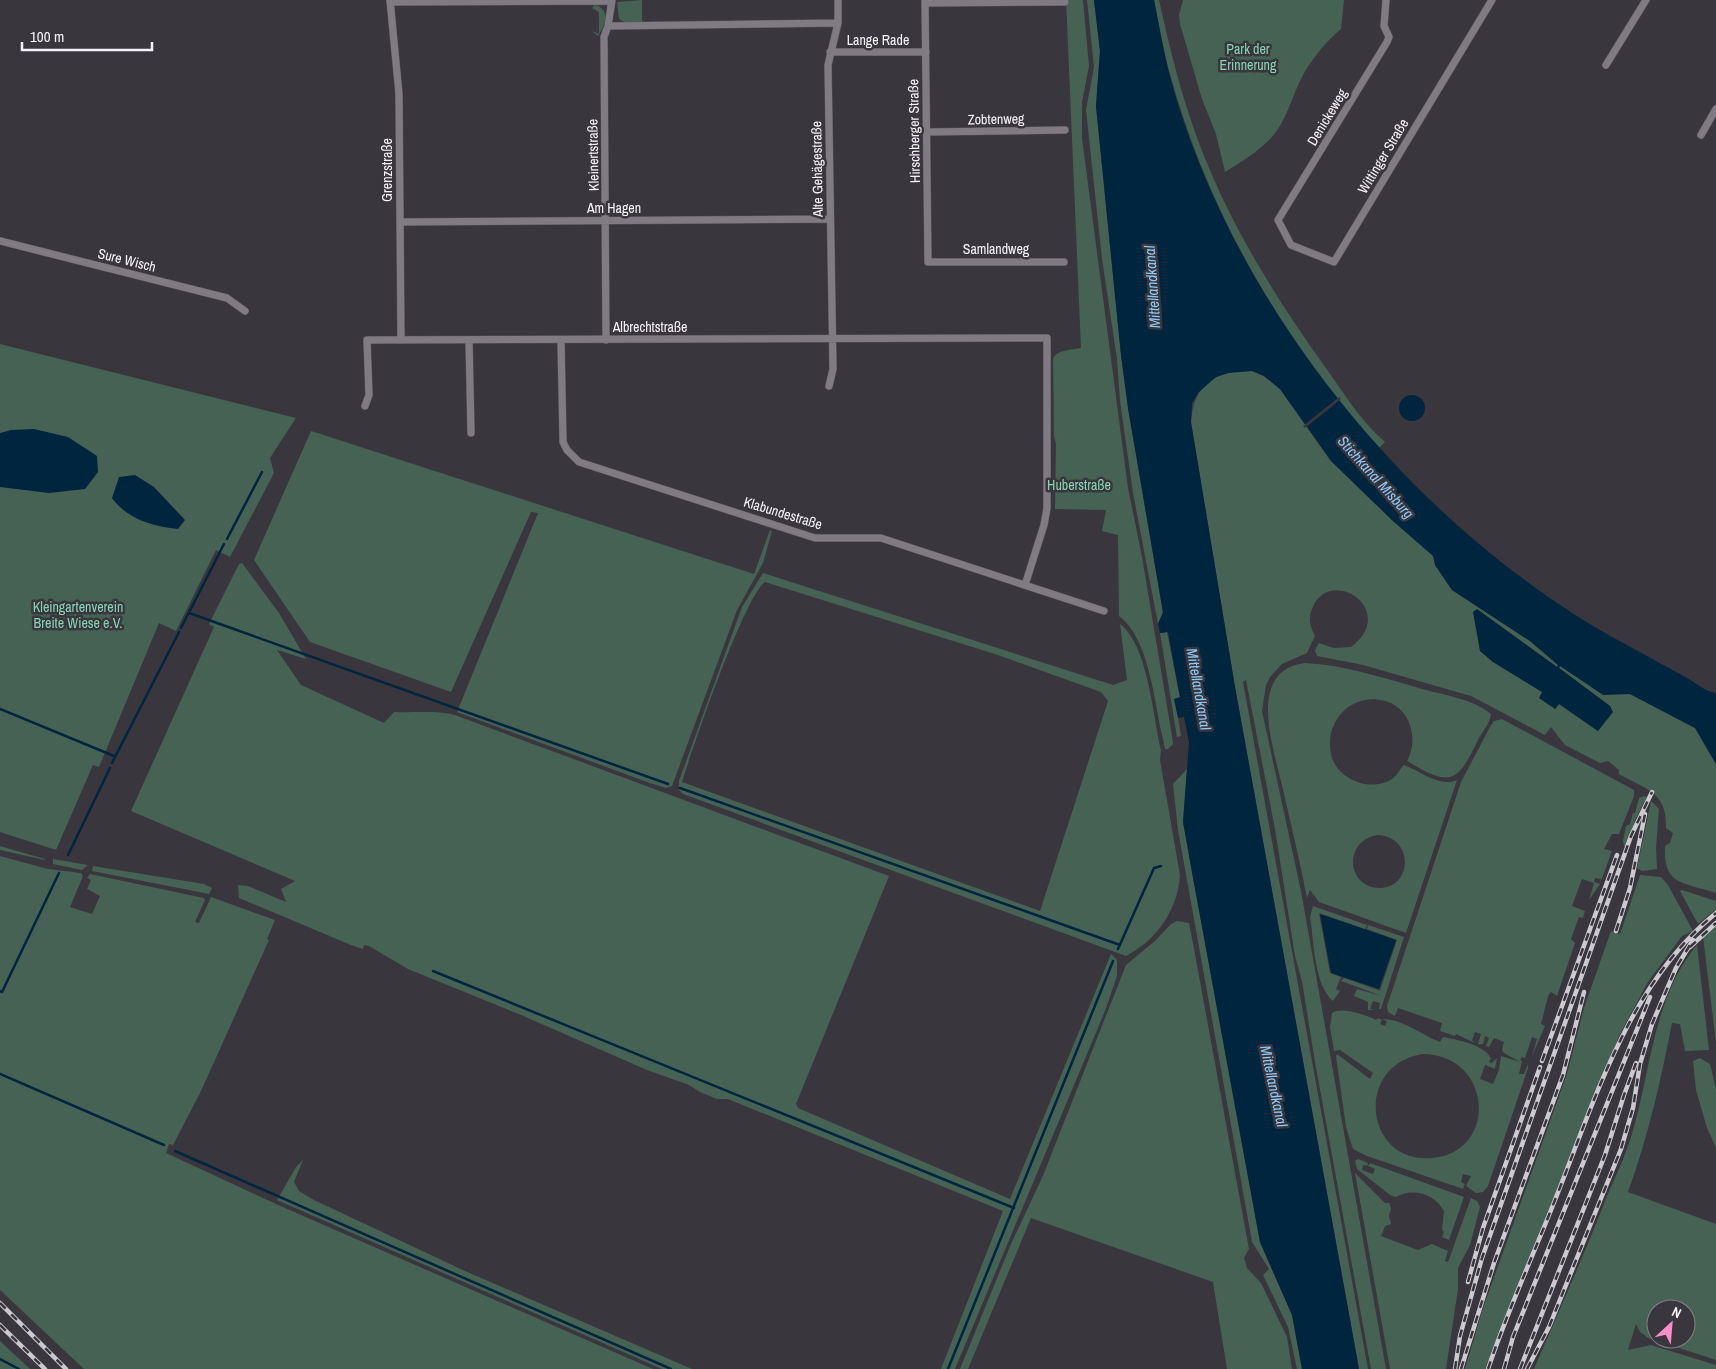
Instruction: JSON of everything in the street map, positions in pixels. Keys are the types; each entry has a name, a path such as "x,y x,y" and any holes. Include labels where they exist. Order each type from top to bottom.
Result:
{"street":[{"path":"390,1 612,0"},
{"name":"Kleinertstraße","path":"606,340 604,37 608,26 612,0"},
{"name":"Alte Gehägestraße","path":"831,339 828,65 838,24 838,0"},
{"name":"Denickeweg","path":"1278,220 1387,42 1389,37 1384,26 1386,0"},
{"name":"Wittinger Straße","path":"1278,220 1292,245 1334,262 1492,0"},
{"path":"1606,65 1646,0"},
{"name":"Grenzstraße","path":"390,1 398,81 401,340"},
{"path":"925,2 1065,2"},
{"name":"Hirschberger Straße","path":"925,2 928,262"},
{"name":"Lange Rade","path":"608,26 838,24"},
{"name":"Lange Rade","path":"830,52 926,52"},
{"path":"1701,134 1716,109"},
{"name":"Zobtenweg","path":"927,132 1065,130"},
{"name":"Am Hagen","path":"400,222 830,219"},
{"name":"Sure Wisch","path":"0,241 226,298 245,311"},
{"name":"Samlandweg","path":"928,262 1064,262"},
{"name":"Albrechtstraße","path":"365,406 369,395 367,340 1048,338 1047,508 1044,525 1025,585"},
{"path":"829,386 833,369 831,339"},
{"path":"469,340 471,433"},
{"name":"Klabundestraße","path":"561,340 563,442 572,457 580,462 815,538 881,538 1104,612"}],"green space":[{"path":"642,0 642,20 647,24 628,24 619,19 617,2"},
{"name":"Huberstraße","path":"1066,0 1083,0 1089,66 1082,102 1082,138 1128,488 1142,557 1172,736 1173,744 1168,749 1165,749 1144,654 1129,626 1119,616 1118,535 1102,531 1106,510 1055,509 1056,444 1054,436 1053,358 1062,351 1081,348"},
{"path":"1087,0 1094,0 1100,51 1096,106 1121,355 1128,408 1163,613 1158,624 1133,493 1120,401 1117,359 1102,259 1086,110 1094,67"},
{"path":"1154,0 1159,0 1188,111 1203,154 1223,200 1249,249 1307,342 1359,415 1385,442 1379,448 1311,364 1253,273 1228,225 1205,176 1186,125 1168,65"},
{"name":"Park der Erinnerung","path":"1183,0 1344,0 1341,29 1327,42 1309,65 1275,133 1255,152 1225,172 1216,134 1202,99 1180,24 1179,15"},
{"path":"595,5 600,7 605,14 603,28 598,36 592,31 599,34 599,12 592,8"},
{"name":"Kleingartenverein Breite Wiese e.V.","path":"0,344 296,418 270,458 274,473 230,557 216,550 176,631 159,623 99,767 93,765 56,850 0,832"},
{"path":"1252,371 1264,376 1280,389 1331,461 1393,521 1434,556 1435,565 1452,590 1530,641 1558,665 1557,667 1475,610 1480,651 1493,662 1543,692 1555,709 1559,704 1598,731 1610,706 1559,668 1560,666 1605,694 1630,694 1695,728 1716,764 1716,893 1685,884 1672,876 1667,869 1665,846 1670,843 1673,833 1666,828 1663,806 1659,799 1646,788 1619,774 1619,770 1608,761 1600,763 1565,745 1551,727 1545,735 1471,696 1363,665 1317,656 1315,650 1319,643 1334,648 1351,647 1364,633 1368,619 1365,607 1356,597 1345,591 1332,591 1321,596 1312,609 1310,616 1310,623 1315,636 1307,653 1282,664 1270,677 1266,685 1262,711 1301,891 1386,1369 1371,1369 1302,981 1295,956 1275,829 1246,680 1243,682 1368,1369 1359,1369 1235,687 1191,422 1197,398 1209,382 1227,373"},
{"path":"311,431 754,574 770,530 772,531 763,563 737,610 672,786 666,788 647,782 457,712 538,513 531,512 451,692 310,642 254,560"},
{"path":"242,563 279,613 306,659 277,650 301,685 384,723 394,712 433,712 455,715 889,876 796,1104 798,1108 1010,1199 1111,954 1117,960 1117,976 1105,1011 955,1369 941,1369 1003,1211 728,1099 717,1099 689,1085 647,1070 521,1015 408,969 369,946 364,945 363,949 351,945 239,898 238,885 248,886 286,902 281,889 295,881 131,811 214,627 209,624 239,564"},
{"path":"763,573 1113,685 1127,680 1120,624 1129,634 1137,648 1148,682 1161,750 1160,760 1180,875 1175,900 1164,922 1147,941 1126,956 683,794 679,790 679,781 742,607","holes":["765,582 998,655 1101,692 1108,701 1040,911 682,782 732,643 756,594"]},
{"path":"1167,632 1180,698 1175,699 1181,736 1177,737 1160,633"},
{"path":"1299,664 1335,666 1364,673 1458,698 1476,705 1491,714 1488,724 1465,764 1459,772 1452,776 1444,777 1422,770 1407,761 1411,753 1412,744 1410,726 1401,710 1394,705 1373,699 1362,701 1352,705 1336,720 1330,742 1331,754 1334,763 1340,770 1347,777 1355,781 1374,785 1383,783 1392,779 1404,765 1430,778 1444,782 1457,780 1406,933 1319,902 1310,890 1307,898 1269,727 1268,713 1268,700 1277,678 1284,670","holes":["1378,835 1390,838 1398,844 1403,852 1405,862 1403,871 1399,880 1391,886 1380,888 1369,886 1360,880 1355,873 1354,854 1359,845 1367,839"]},
{"path":"1502,719 1634,790 1634,796 1619,834 1612,834 1604,849 1612,851 1600,884 1589,900 1594,883 1582,879 1572,906 1585,911 1583,918 1579,917 1571,939 1575,943 1557,996 1551,992 1548,996 1541,1024 1545,1026 1532,1056 1537,1039 1532,1037 1525,1058 1522,1057 1520,1060 1522,1061 1519,1074 1524,1074 1528,1064 1528,1068 1488,1186 1483,1192 1476,1193 1466,1186 1471,1176 1463,1174 1461,1182 1465,1184 1463,1189 1367,1156 1353,1149 1346,1127 1336,1056 1337,1054 1370,1079 1373,1073 1340,1050 1334,1051 1330,1027 1332,1013 1341,1010 1376,1020 1378,1018 1382,1020 1380,1024 1385,1026 1387,1021 1382,1019 1397,1022 1440,1042 1443,1037 1469,1043 1487,1053 1491,1058 1489,1062 1492,1063 1497,1058 1495,1069 1485,1065 1480,1079 1493,1084 1499,1070 1501,1056 1520,1062 1504,1053 1502,1050 1504,1042 1494,1038 1489,1047 1486,1046 1489,1038 1485,1036 1483,1044 1478,1044 1481,1034 1475,1032 1472,1040 1475,1043 1456,1034 1455,1036 1440,1031 1442,1023 1398,1008 1395,1016 1388,1012 1387,1006 1461,782 1494,721","holes":["1595,878 1601,879 1600,884 1594,882","1422,1054 1446,1058 1463,1069 1474,1085 1479,1104 1477,1122 1469,1139 1454,1152 1432,1158 1410,1156 1392,1146 1381,1131 1376,1113 1377,1094 1385,1076 1400,1062"]},
{"path":"1187,769 1183,822 1260,1242 1292,1315 1302,1369 1297,1369 1288,1327 1263,1275 1269,1269 1252,1242 1178,830 1173,784"},
{"path":"1647,797 1636,818 1625,849 1623,841 1626,826 1630,824 1639,798"},
{"path":"1651,801 1659,809 1656,848 1657,869 1642,871 1637,868"},
{"path":"0,846 45,859 45,860 0,850"},
{"path":"0,856 48,869 81,873 83,876 70,907 92,914 100,896 87,889 91,880 87,878 90,874 204,898 205,900 195,922 199,923 211,897 275,920 267,939 269,940 201,1091 173,1145 169,1144 166,1153 276,1204 653,1369 84,1369 0,1290"},
{"path":"53,859 88,865 82,870 53,864"},
{"path":"93,866 204,884 212,888 209,894 92,871"},
{"path":"1640,875 1661,877 1668,885 1693,931 1682,936 1648,982 1619,1036 1485,1369 1465,1369 1483,1308 1567,1074 1584,1008 1611,931 1620,934"},
{"path":"1680,891 1716,901 1716,909 1698,924"},
{"path":"1313,906 1367,925 1365,929 1319,913 1330,973 1341,977 1336,989 1340,991 1333,1001 1327,994 1318,974 1310,917"},
{"path":"1177,921 1189,923 1249,1249 1244,1258 1247,1268 1261,1283 1287,1337 1292,1369 1227,1369 1213,1282 1031,1218 968,1369 960,1369 1011,1244 1042,1178 1126,965 1156,940 1171,924"},
{"path":"1368,925 1404,937 1381,1009 1379,1009 1380,1003 1373,1001 1370,1009 1375,1010 1368,1010 1368,1002 1354,996 1357,989 1382,996 1341,981 1344,978 1384,992 1380,990 1397,940 1367,929"},
{"path":"1716,925 1716,1042 1703,937"},
{"path":"1697,945 1709,1050 1685,1051 1680,1024 1672,1023 1653,1108 1628,1192 1716,1224 1716,1360 1682,1349 1696,1349 1696,1299 1646,1299 1646,1336 1640,1332 1636,1324 1628,1350 1646,1346 1646,1349 1664,1349 1716,1365 1716,1369 1534,1369 1628,1145 1638,1113 1655,1037 1671,989 1682,966"},
{"path":"1700,1058 1710,1064 1716,1089 1716,1148 1707,1128 1696,1090 1693,1061"},
{"path":"1358,1159 1368,1163 1367,1166 1363,1165 1362,1170 1373,1174 1375,1169 1368,1166 1370,1163 1464,1197 1449,1240 1442,1237 1444,1232 1442,1229 1444,1211 1435,1200 1429,1196 1416,1193 1403,1194 1396,1197 1390,1195 1357,1169 1355,1161"},
{"path":"303,1160 294,1182 299,1191 314,1200 465,1271 692,1369 662,1369 277,1200 296,1167"},
{"path":"1355,1173 1385,1203 1389,1203 1391,1208 1389,1216 1391,1224 1385,1226 1381,1236 1418,1250 1432,1244 1448,1251 1445,1261 1448,1262 1471,1198 1477,1201 1480,1207 1470,1245 1458,1268 1458,1289 1446,1369 1390,1369"},
{"path":"0,1341 30,1369 0,1369"}],"water":[{"path":"1094,0 1154,0 1169,73 1197,158 1235,241 1282,321 1338,398 1399,469 1467,534 1539,590 1614,638 1705,689 1716,693 1716,764 1695,728 1630,694 1603,695 1560,666 1559,668 1610,706 1613,712 1598,731 1559,704 1555,709 1539,698 1542,692 1493,662 1480,651 1473,612 1477,609 1557,667 1558,665 1530,641 1452,590 1435,565 1433,556 1393,521 1331,461 1280,389 1264,376 1252,371 1228,373 1216,377 1199,392 1192,403 1191,422 1235,687 1359,1369 1302,1369 1292,1315 1260,1242 1183,822 1189,742 1184,717 1178,718 1174,699 1180,697 1168,632 1160,633 1158,624 1163,612 1128,408 1121,355 1096,106 1100,51"},
{"path":"1412,395 1421,399 1425,408 1421,417 1412,421 1403,417 1399,408 1403,399"},
{"path":"34,429 68,437 97,456 98,472 85,489 49,493 0,487 0,433 11,430"},
{"path":"135,475 154,487 185,520 178,529 142,521 118,506 112,498 119,477"},
{"path":"1320,914 1396,940 1379,989 1331,973"}],"pier":[{"path":"1339,397 1341,399 1305,428 1303,426"}],"waterway":[{"path":"227,539 262,472"},
{"path":"181,628 224,544"},
{"path":"189,613 668,784"},
{"path":"112,763 179,632"},
{"path":"0,709 114,756"},
{"path":"68,855 110,768"},
{"path":"680,788 1120,945"},
{"path":"1118,949 1154,868 1161,866"},
{"path":"0,991 2,992 59,873"},
{"path":"948,1369 1113,961"},
{"path":"433,971 1014,1208"},
{"path":"0,1074 164,1145"},
{"path":"175,1151 671,1369"},
{"path":"0,1359 19,1369"}],"railway":[{"path":"1455,1369 1460,1336 1482,1258 1631,836 1652,792"},
{"path":"1616,931 1630,888 1645,814"},
{"path":"1542,1061 1617,855"},
{"path":"1488,1369 1503,1326 1618,1045 1637,1009 1659,974 1685,942 1716,913"},
{"path":"1690,947 1716,923"},
{"path":"1527,1369 1549,1327 1621,1149 1633,1108 1640,1064 1652,1024 1676,968 1693,940"},
{"path":"1461,1369 1494,1263 1563,1075 1584,992"},
{"path":"1504,1369 1513,1337 1650,997"},
{"path":"1520,1369 1605,1155 1636,1063"},
{"path":"1468,1282 1483,1228 1540,1067"},
{"path":"0,1303 66,1369"},
{"path":"0,1325 45,1369"}],"water label":[{"name":"Mittellandkanal","path":"1152,287"},
{"name":"Stichkanal Misburg","path":"1376,477"},
{"name":"Mittellandkanal","path":"1199,689"},
{"name":"Mittellandkanal","path":"1274,1086"}]}
